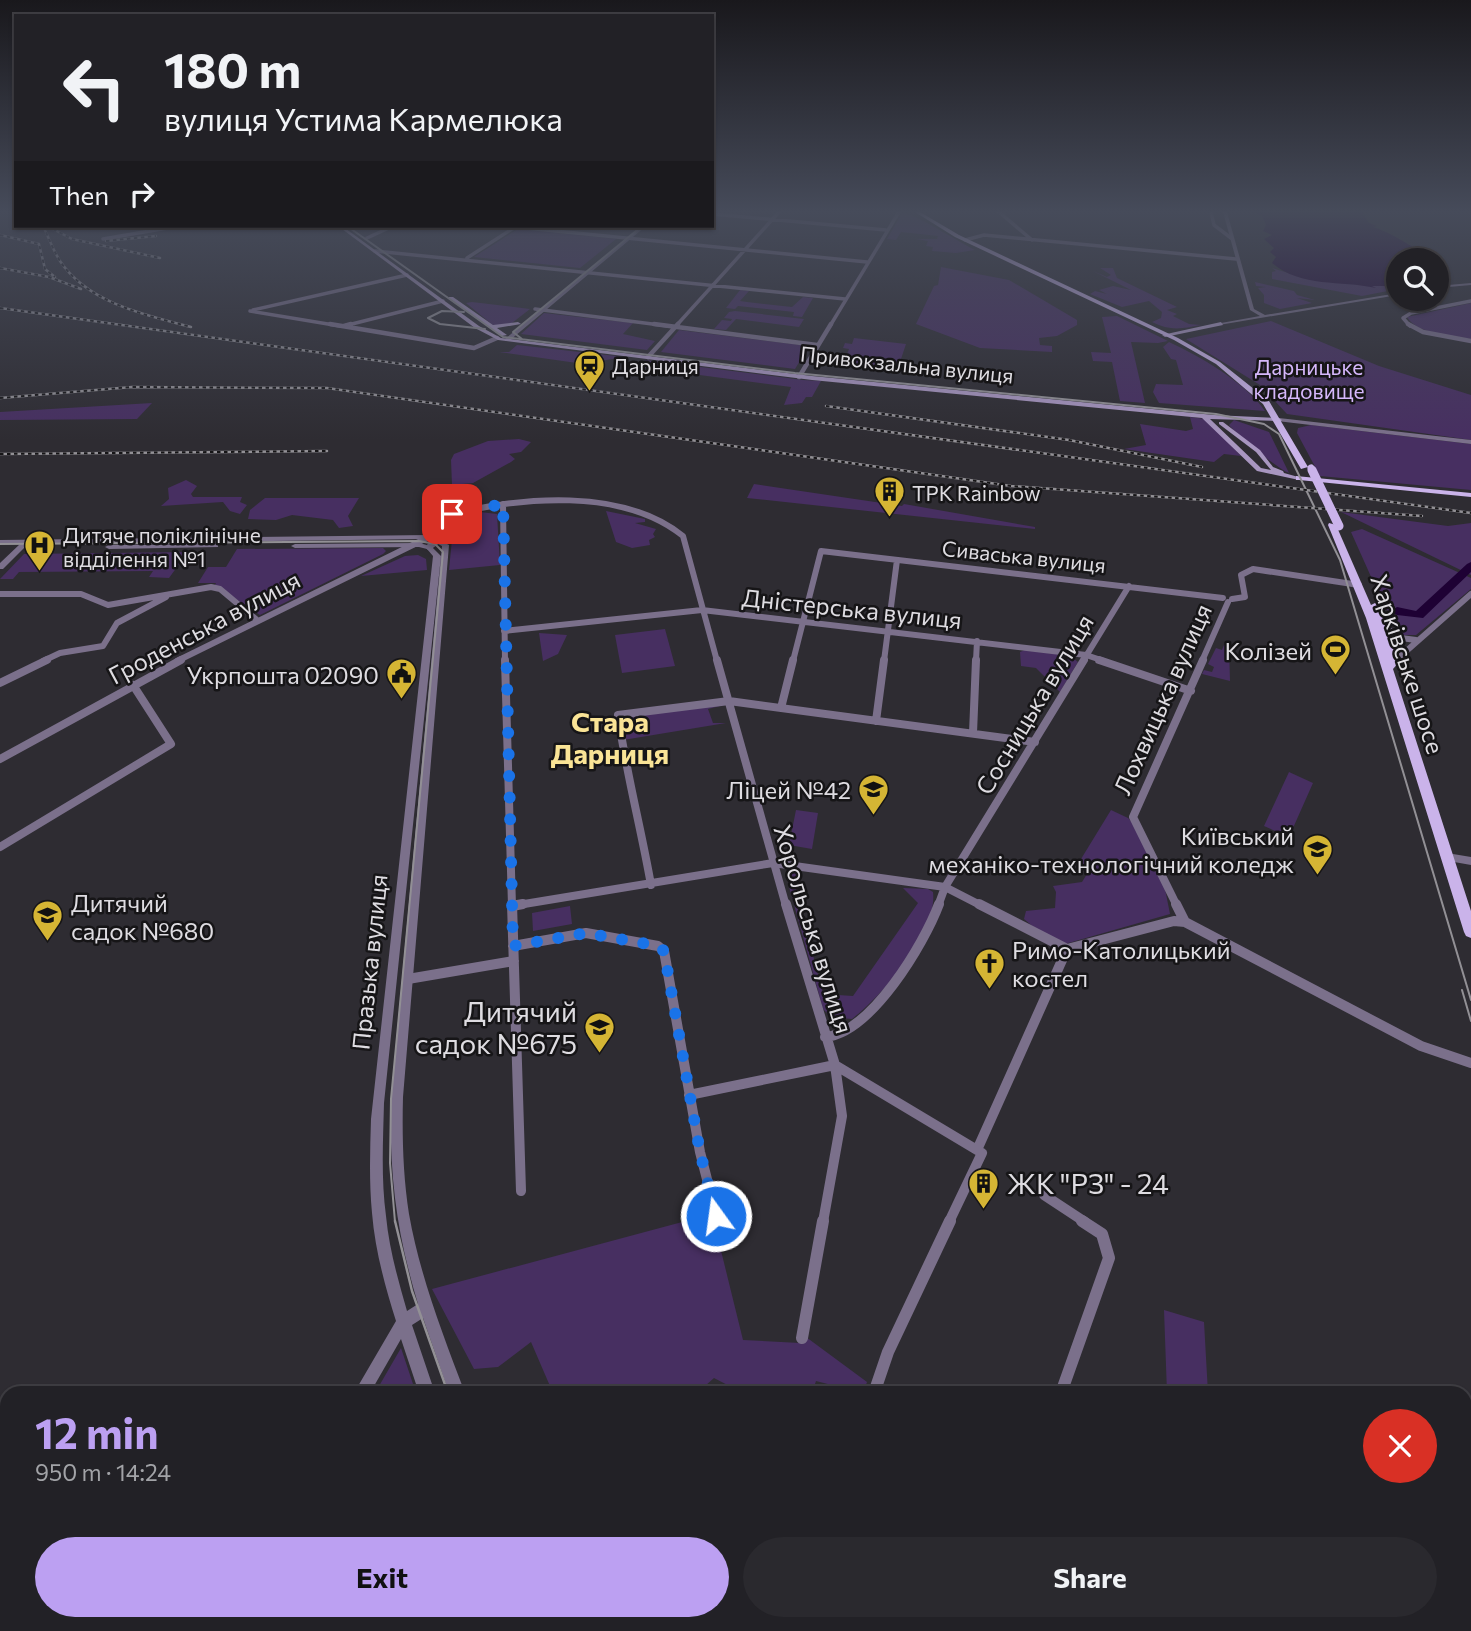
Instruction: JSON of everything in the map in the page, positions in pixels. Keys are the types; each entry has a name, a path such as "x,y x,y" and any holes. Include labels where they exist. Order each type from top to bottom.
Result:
{"main road":[{"path":"425,288 506,337"},
{"path":"435,288 506,337"},
{"name":"Харківське шосе","path":"1067,288 1166,335 1228,370 1260,396 1279,420 1307,467"},
{"path":"489,327 518,324"},
{"path":"1166,335 1221,324"},
{"name":"Привокзальна вулиця","path":"506,337 649,356"},
{"name":"Привокзальна вулиця","path":"506,337 800,374 1195,415 1279,420"},
{"name":"Привокзальна вулиця","path":"800,374 1279,420"},
{"path":"1211,414 1258,451 1271,467 1299,478"},
{"path":"1195,415 1210,419 1259,470 1299,478 1471,495"},
{"path":"1224,426 1228,419 1238,417"},
{"name":"Привокзальна вулиця","path":"1252,418 1287,435"},
{"name":"Харківське шосе","path":"1279,420 1285,424 1307,467 1384,627 1391,665"},
{"name":"Харківське шосе","path":"1336,525 1391,665 1471,932"}],"street":[{"path":"350,288 250,311 474,348 506,337 569,288"},
{"path":"506,337 561,288"},
{"path":"649,356 710,288"},
{"path":"742,288 845,299"},
{"path":"800,374 851,288"},
{"path":"1245,288 1252,310 1266,317"},
{"path":"1221,324 1386,296"},
{"path":"341,327 443,301"},
{"path":"1471,301 1411,313 1403,318 1406,324 1416,329 1471,341"},
{"path":"535,309 817,345"},
{"path":"1279,420 1471,442"},
{"name":"Хорольська вулиця","path":"503,504 532,501 622,508 649,514 683,536 773,863 835,1065 842,1116 802,1338"},
{"path":"503,504 504,631 521,1191"},
{"name":"Празька вулиця","path":"433,542 446,535 449,515 503,504"},
{"path":"0,542 433,542"},
{"path":"0,567 26,542"},
{"path":"0,548 433,542"},
{"name":"Празька вулиця","path":"433,542 446,545 447,555 408,979 395,1162 403,1228 426,1307 454,1386"},
{"name":"Празька вулиця","path":"425,1386 403,1322 381,1232 376,1156 378,1103 436,563 433,542"},
{"name":"Гроденська вулиця","path":"0,759 133,685 409,544"},
{"name":"Сиваська вулиця","path":"804,622 821,551 1228,599"},
{"path":"876,721 897,560"},
{"path":"1228,599 1245,597 1241,575 1253,569 1359,585"},
{"name":"Сосницька вулиця","path":"825,1037 836,1036 852,1027 904,972 928,932 945,887 1129,586"},
{"path":"0,594 81,594 108,605 198,587 220,589 257,620"},
{"path":"0,683 60,653 103,646 117,623 176,592"},
{"path":"1391,665 1416,640 1471,594"},
{"name":"Лохвицька вулиця","path":"1185,922 1133,817 1191,691 1228,599"},
{"name":"Дністерська вулиця","path":"504,631 702,610 1086,655 1191,691"},
{"path":"781,708 804,622"},
{"path":"1384,627 1397,636 1416,640"},
{"path":"973,733 976,640"},
{"path":"0,847 171,744 133,685"},
{"path":"651,885 638,803 626,770 618,715 729,701 1035,742"},
{"path":"1447,856 1471,861"},
{"path":"512,906 773,863 945,887 1067,949 1174,921 1185,922 1421,1046 1471,1063"},
{"path":"513,946 586,933 658,946 664,951 689,1095 722,1238"},
{"path":"876,1386 888,1352 1067,949"},
{"path":"408,979 514,961"},
{"path":"689,1095 835,1065 979,1152"},
{"path":"1044,1195 1102,1234 1109,1258 1063,1386"},
{"path":"366,1386 403,1322 426,1307"}],"green space":[{"path":"933,288 1023,288 1077,320 1077,325 1057,336 1039,338 1040,345 1052,346 1052,352 980,348 916,324"},
{"path":"1106,288 1131,290 1127,288 1138,288 1177,307 1167,310 1189,324 1201,325 1164,327 1152,322 1161,318 1162,312 1149,301 1122,307 1090,294 1095,291 1107,294 1099,290"},
{"path":"1258,288 1281,288 1315,300 1297,298 1312,303 1280,309 1264,303 1264,295"},
{"path":"1320,288 1386,288 1386,291 1362,296"},
{"path":"740,290 749,291 740,301 792,307 803,297 813,298 802,317 793,316 794,312 738,306 735,309 726,308"},
{"path":"466,303 530,309 512,323 494,326"},
{"path":"1471,303 1471,339 1427,331 1407,317 1449,311 1449,308"},
{"path":"729,312 804,319 799,327 736,319 726,330 714,329 722,320 731,321 732,319 724,318"},
{"path":"544,313 633,323 623,334 655,341 647,350 521,334"},
{"path":"1117,316 1168,341 1131,342 1145,403 1120,401 1112,362 1093,361 1091,352 1111,353 1102,317"},
{"name":"Дарницьке кладовище","path":"1271,321 1379,366 1471,395 1471,440 1287,414 1260,385 1186,339"},
{"path":"679,330 809,346 795,369 661,352"},
{"path":"854,338 906,344 899,365 887,368 846,363 848,357 838,356 847,354 849,349 843,348 845,343 852,344"},
{"path":"1169,342 1234,380 1265,411 1159,403 1153,392 1156,384 1183,385 1176,360 1171,359 1163,347"},
{"path":"517,345 618,358 584,364 499,352 509,352"},
{"path":"645,360 821,381 812,397 806,397 802,403 784,405 791,387 639,367"},
{"path":"152,403 137,419 0,420 0,412"},
{"path":"1190,417 1206,419 1241,456 1224,454 1214,462 1124,449 1146,445 1140,424 1186,431 1193,429"},
{"path":"1234,420 1269,432 1289,473 1267,459 1233,430 1229,425"},
{"path":"1311,425 1471,444 1471,490 1320,476 1297,433 1298,428"},
{"path":"519,439 531,442 521,452 509,454 515,459 511,462 473,483 452,485 451,460 454,454 488,441"},
{"path":"186,480 197,486 191,494 193,497 242,497 240,502 247,505 240,514 230,511 223,502 161,506 169,499 168,488"},
{"path":"754,484 902,506 904,504 1035,529 747,498"},
{"path":"265,498 359,498 348,516 353,526 339,528 333,520 292,515 276,520 248,519 250,510"},
{"path":"606,511 645,519 645,522 635,523 656,529 653,534 655,537 649,540 650,545 632,548 616,542"},
{"path":"480,512 497,514 500,565 449,570 454,519"},
{"path":"1341,512 1448,526 1471,523 1471,575"},
{"path":"1362,529 1471,578 1471,589 1416,635 1402,635 1396,617 1385,608 1351,532"},
{"path":"383,548 386,551 383,554 260,615 215,585 216,583 198,583 208,567 226,567 237,549"},
{"path":"188,552 169,578 149,577 153,571 19,572 13,579 0,579 24,554"},
{"path":"418,555 426,559 427,570 361,576 405,556"},
{"path":"665,629 675,666 622,673 615,635"},
{"path":"539,633 567,635 558,654 543,661"},
{"path":"1224,645 1229,646 1230,681 1202,674 1204,670 1212,672 1214,667 1208,664 1216,648 1222,650"},
{"path":"1025,650 1070,656 1078,662 1060,692 1036,668 1021,666 1020,652"},
{"path":"724,705 708,709 713,723 726,723 623,740 620,717"},
{"path":"1289,772 1313,783 1289,837 1264,826"},
{"path":"796,810 818,813 812,849 789,845"},
{"path":"1111,810 1128,818 1135,825 1164,884 1170,914 1065,944 1037,930 1024,919 1026,911 1055,908 1056,892 1053,886 1082,882 1087,874 1081,859"},
{"path":"792,872 802,873 794,881 823,994 853,996 918,903 903,888 928,889 933,892 927,925 906,962 878,995 852,1019 831,1017 823,1009 788,883"},
{"path":"570,906 572,924 533,931 532,913"},
{"path":"712,1214 743,1340 800,1343 806,1337 867,1382 866,1386 836,1386 816,1381 814,1386 729,1386 714,1378 705,1386 550,1386 531,1342 498,1367 474,1369 432,1289"},
{"path":"1164,1310 1204,1322 1208,1386 1167,1386"},
{"path":"401,1348 414,1386 379,1386"}],"waterway":[{"name":"Дарниця","path":"1397,611 1419,615 1471,566"}],"tram line":[{"path":"434,288 503,337 795,373 1216,414 1264,424 1279,434 1340,560 1471,1000"},
{"path":"522,339 513,332 566,288"},
{"path":"464,312 442,311 428,318 440,324 485,329"},
{"path":"0,544 419,541 435,544 443,552 391,1099 390,1163 395,1222"},
{"path":"1462,990 1471,1021"},
{"path":"395,1221 412,1291 446,1386"}],"railway":[{"path":"88,288 137,312 191,327"},
{"path":"0,308 1471,513"},
{"path":"0,398 132,387 327,388 1011,486 1422,516"},
{"path":"826,406 1069,440 1202,467"},
{"path":"0,454 327,451"}],"place":[{"name":"Дарниця","path":"589,392"},
{"name":"ТРК Rainbow","path":"889,519"},
{"name":"Дитяче поліклінічне відділення №1","path":"40,573"},
{"name":"Колізей","path":"1335,677"},
{"name":"Укрпошта 02090","path":"402,701"},
{"name":"Ліцей №42","path":"874,816"},
{"name":"Київський механіко-технологічний коледж","path":"1317,876"},
{"name":"Дитячий садок №680","path":"48,943"},
{"name":"Римо-Католицький костел","path":"989,990"},
{"name":"Дитячий садок №675","path":"600,1054"},
{"name":"ЖК \"РЗ\" - 24","path":"984,1210"}],"district":[{"name":"Стара Дарниця","path":"610,737"}],"route":[{"path":"452,514 503,504 513,946 586,933 658,946 664,951 700,1152 716,1216"}]}
